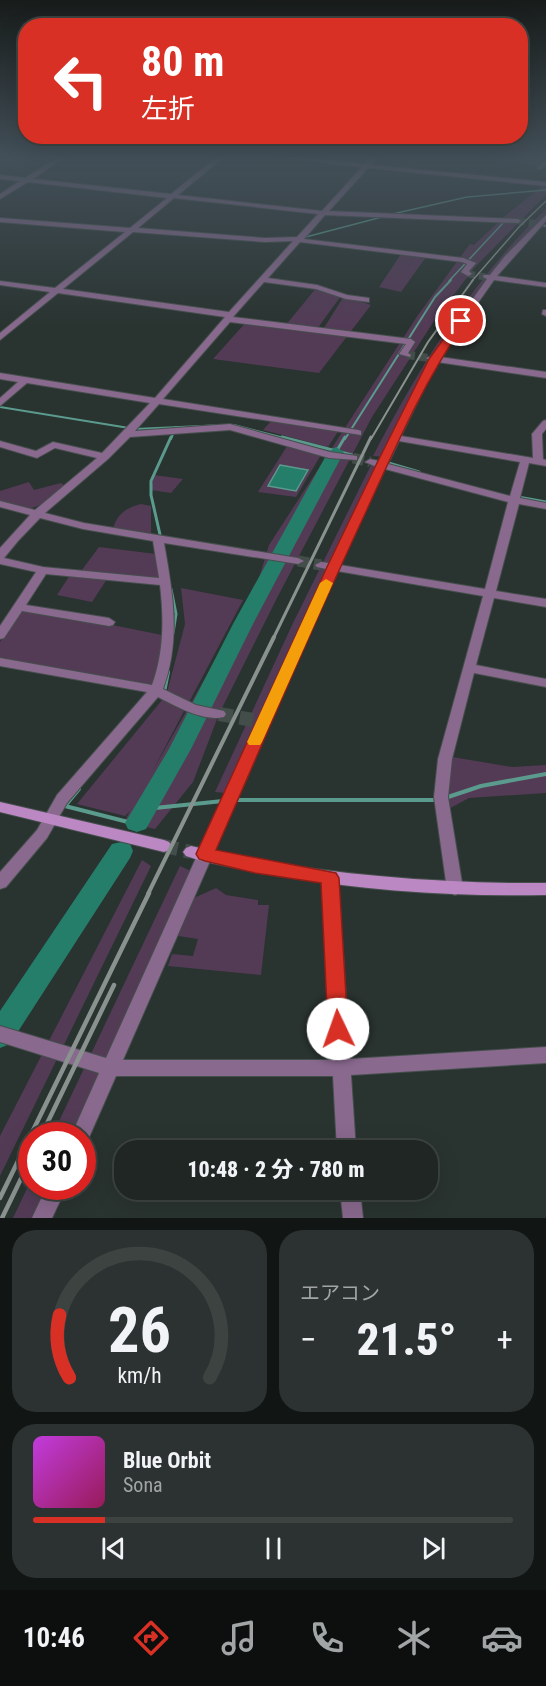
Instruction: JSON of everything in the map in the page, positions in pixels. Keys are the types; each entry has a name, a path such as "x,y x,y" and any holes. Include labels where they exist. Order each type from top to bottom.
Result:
{"street":[{"path":"0,337 152,214"},
{"path":"0,556 11,540 36,514 128,434 323,214"},
{"path":"344,214 518,221"},
{"path":"86,1122 111,1068 198,853 327,566 376,464 396,438 431,359 490,277 546,217"},
{"path":"0,220 265,240 300,239 463,260 472,263 465,272 468,274"},
{"path":"490,277 546,285"},
{"path":"263,280 317,287 346,297 366,300"},
{"path":"0,283 411,342 403,354 407,355"},
{"path":"431,359 546,375"},
{"path":"0,376 358,433"},
{"path":"0,403 25,380"},
{"path":"128,434 230,427 329,455 353,458"},
{"path":"396,438 542,462 537,434 544,428"},
{"path":"0,444 37,455 53,445 104,457"},
{"path":"455,889 441,797 445,759 525,460"},
{"path":"376,464 514,501 546,506"},
{"path":"0,504 83,526 298,561"},
{"path":"0,883 42,834 62,799 156,691 162,676 171,618 158,538"},
{"path":"0,561 43,570 166,582"},
{"path":"327,566 546,603"},
{"path":"0,634 43,570"},
{"path":"19,607 110,622"},
{"path":"0,662 149,688 193,709 219,714"},
{"path":"469,668 546,682"},
{"path":"0,807 164,846"},
{"path":"198,853 255,866 330,878 455,889 546,889"},
{"path":"330,878 346,1140"},
{"path":"0,1034 111,1068 340,1068 546,1055"},
{"path":"42,1218 50,1200"},
{"path":"351,1200 353,1218"}],"shaded area":[{"path":"508,214 527,214 475,267 436,318 372,417 219,714 193,782 155,829 124,822 130,811 125,816 77,804 162,700 184,711 152,772 256,588 269,545 418,315 470,244 474,245"},
{"path":"541,214 546,214 546,218 541,224 546,224 546,228 537,227 508,258 435,358 386,457 373,456 409,389 449,325 519,236"},
{"path":"401,254 426,257 401,292 379,287"},
{"path":"317,287 341,296 317,329 322,331 344,296 371,305 319,373 213,359 247,321 285,326"},
{"path":"272,420 339,430 328,447 263,430"},
{"path":"289,443 322,453 296,497 258,492"},
{"path":"372,463 381,465 227,793 215,792 293,623"},
{"path":"280,465 308,470 296,491 268,486"},
{"path":"154,475 183,479 171,493 151,490"},
{"path":"29,482 34,490 61,483 65,486 36,507 21,508 0,504 0,491"},
{"path":"141,504 151,506 151,533 112,531 116,520 122,513"},
{"path":"99,547 156,554 161,581 79,574"},
{"path":"70,575 107,579 92,602 57,595"},
{"path":"181,588 243,600 187,706 166,696 185,624"},
{"path":"23,607 162,635 162,676 157,688 0,662 0,642"},
{"path":"446,756 512,767 546,765 546,793 469,798 443,812"},
{"path":"142,860 151,866 26,1122 18,1122 18,1139 0,1176 0,1136"},
{"path":"180,866 193,872 84,1122 59,1122"},
{"path":"216,888 226,895 258,900 258,905 269,905 261,975 168,966 172,954 193,956 198,939 178,936 194,898"},
{"path":"22,1200 50,1200 42,1218 13,1218"}],"waterway":[{"path":"388,215 393,214"},
{"path":"302,238 382,217"},
{"path":"449,281 503,223"},
{"path":"345,439 435,297 451,280"},
{"path":"0,407 129,428"},
{"path":"176,427 224,425"},
{"path":"234,425 288,439"},
{"path":"135,429 176,427"},
{"path":"171,439 176,427"},
{"path":"161,539 151,495 151,481 171,437"},
{"path":"282,437 337,451"},
{"path":"337,451 345,437"},
{"path":"337,451 352,455"},
{"path":"137,823 180,749 243,624 336,452"},
{"path":"385,462 419,472"},
{"path":"518,497 546,502"},
{"path":"171,589 176,614 173,633"},
{"path":"164,692 168,672"},
{"path":"445,798 481,786 546,774"},
{"path":"79,789 65,806 132,823 145,809 223,801"},
{"path":"235,800 436,800"},
{"path":"0,1035 121,851"}],"tunnel":[{"path":"518,221 540,224"},
{"path":"468,274 486,277"},
{"path":"407,355 429,358"},
{"path":"353,458 370,462"},
{"path":"298,561 321,565"},
{"path":"219,714 253,720"},
{"path":"164,846 191,852"}],"railway":[{"path":"472,281 533,214"},
{"path":"371,439 428,342 473,280"},
{"path":"273,639 371,437"},
{"path":"148,894 274,637"},
{"path":"0,1198 149,893"},
{"path":"48,1122 114,985"},
{"path":"2,1218 18,1185"}],"slow traffic":[{"path":"255,742 326,583"}],"route":[{"path":"338,1029 330,878 255,866 205,854 381,465 434,359 461,321"}]}
